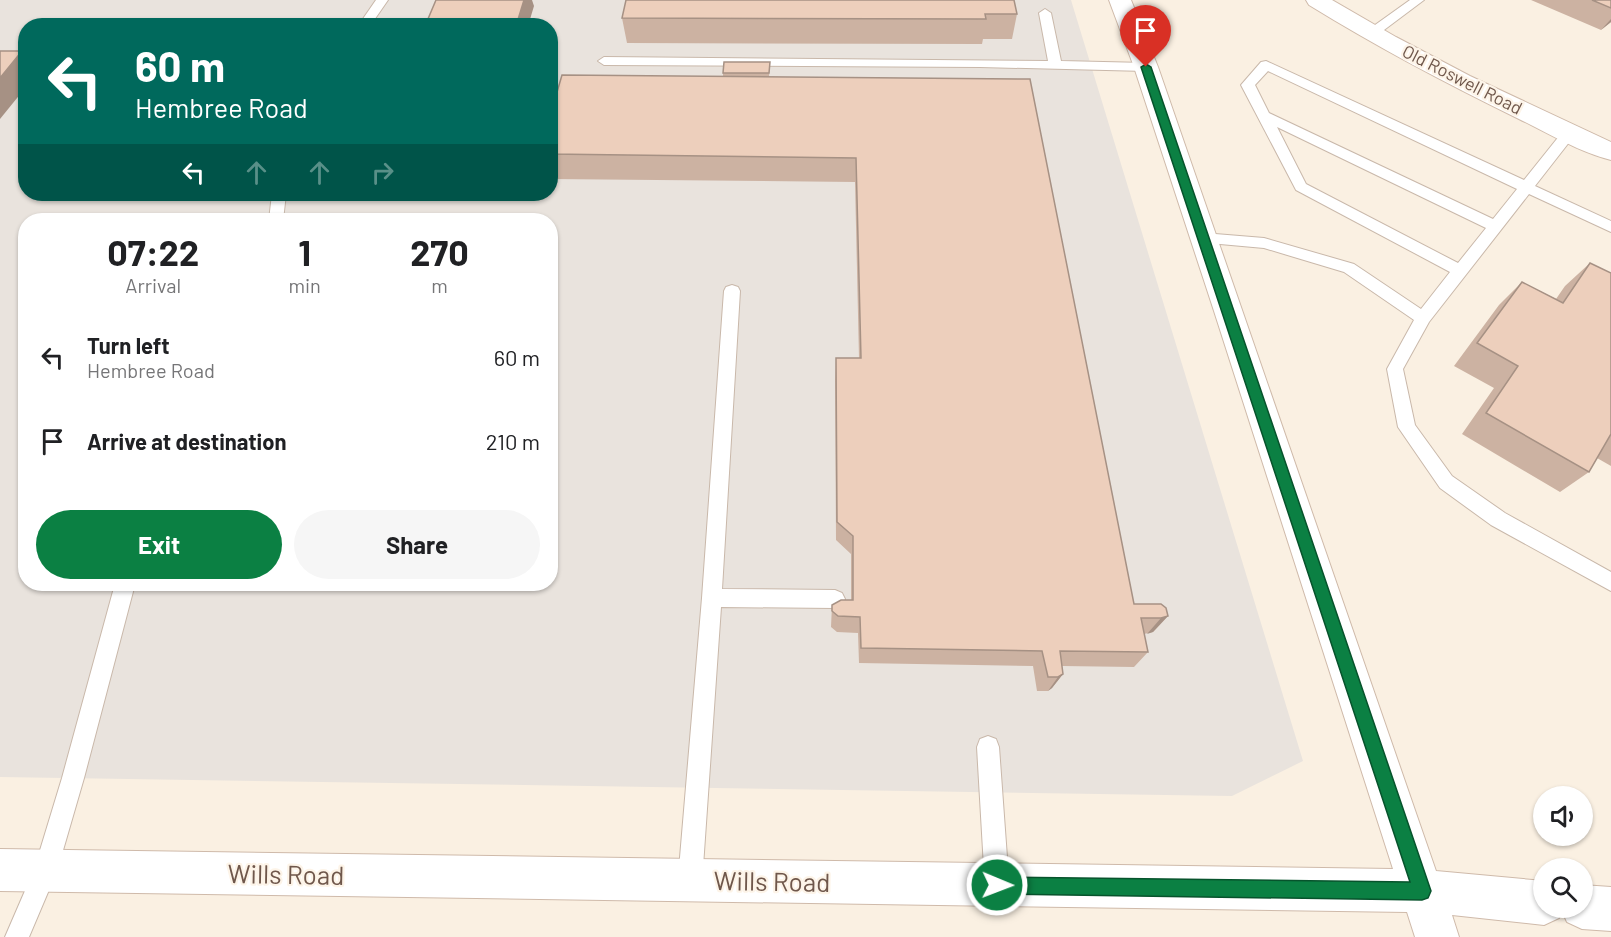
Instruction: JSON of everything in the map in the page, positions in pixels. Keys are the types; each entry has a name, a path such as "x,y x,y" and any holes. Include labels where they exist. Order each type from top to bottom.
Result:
{"street":[{"path":"1120,0 1146,67 1437,937"},
{"name":"Old Roswell Road","path":"1317,0 1372,33 1611,152"},
{"name":"Wills Road","path":"0,870 1422,891 1533,902"},
{"path":"1593,908 1611,909"}],"lane":[{"path":"370,18 382,0"},
{"path":"1372,33 1418,0"},
{"path":"1045,13 1055,65"},
{"path":"603,61 1146,67"},
{"path":"1461,271 1301,187 1248,85 1266,65 1611,227"},
{"path":"1264,116 1496,226"},
{"path":"1569,133 1423,318 1395,369 1407,428 1446,482 1498,519 1611,582"},
{"path":"1203,238 1264,243 1349,268 1423,318"},
{"path":"690,881 732,291"},
{"path":"17,937 45,871 74,778 123,591"},
{"path":"712,597 835,599"},
{"path":"988,747 997,885"}],"shaded area":[{"path":"0,0 1071,0 1303,761 1232,796 0,777"}],"building":[{"path":"436,0 524,0 518,18 428,18"},
{"path":"626,0 1014,0 1017,14 985,14 986,19 622,18"},
{"path":"1592,0 1611,0 1611,8"},
{"path":"0,51 18,51 18,56 0,78"},
{"path":"724,62 770,62 769,73 723,73"},
{"path":"562,75 1030,79 1134,604 1161,604 1166,608 1168,616 1141,618 1148,652 1060,651 1063,674 1058,677 1048,677 1042,651 861,648 860,617 838,616 832,611 832,605 841,600 853,600 853,536 837,522 836,358 861,358 856,158 558,154 558,89"},
{"path":"1590,263 1611,273 1611,434 1589,472 1486,413 1518,366 1477,343 1522,282 1563,303"}],"route":[{"path":"997,885 1422,891 1146,67"}]}
